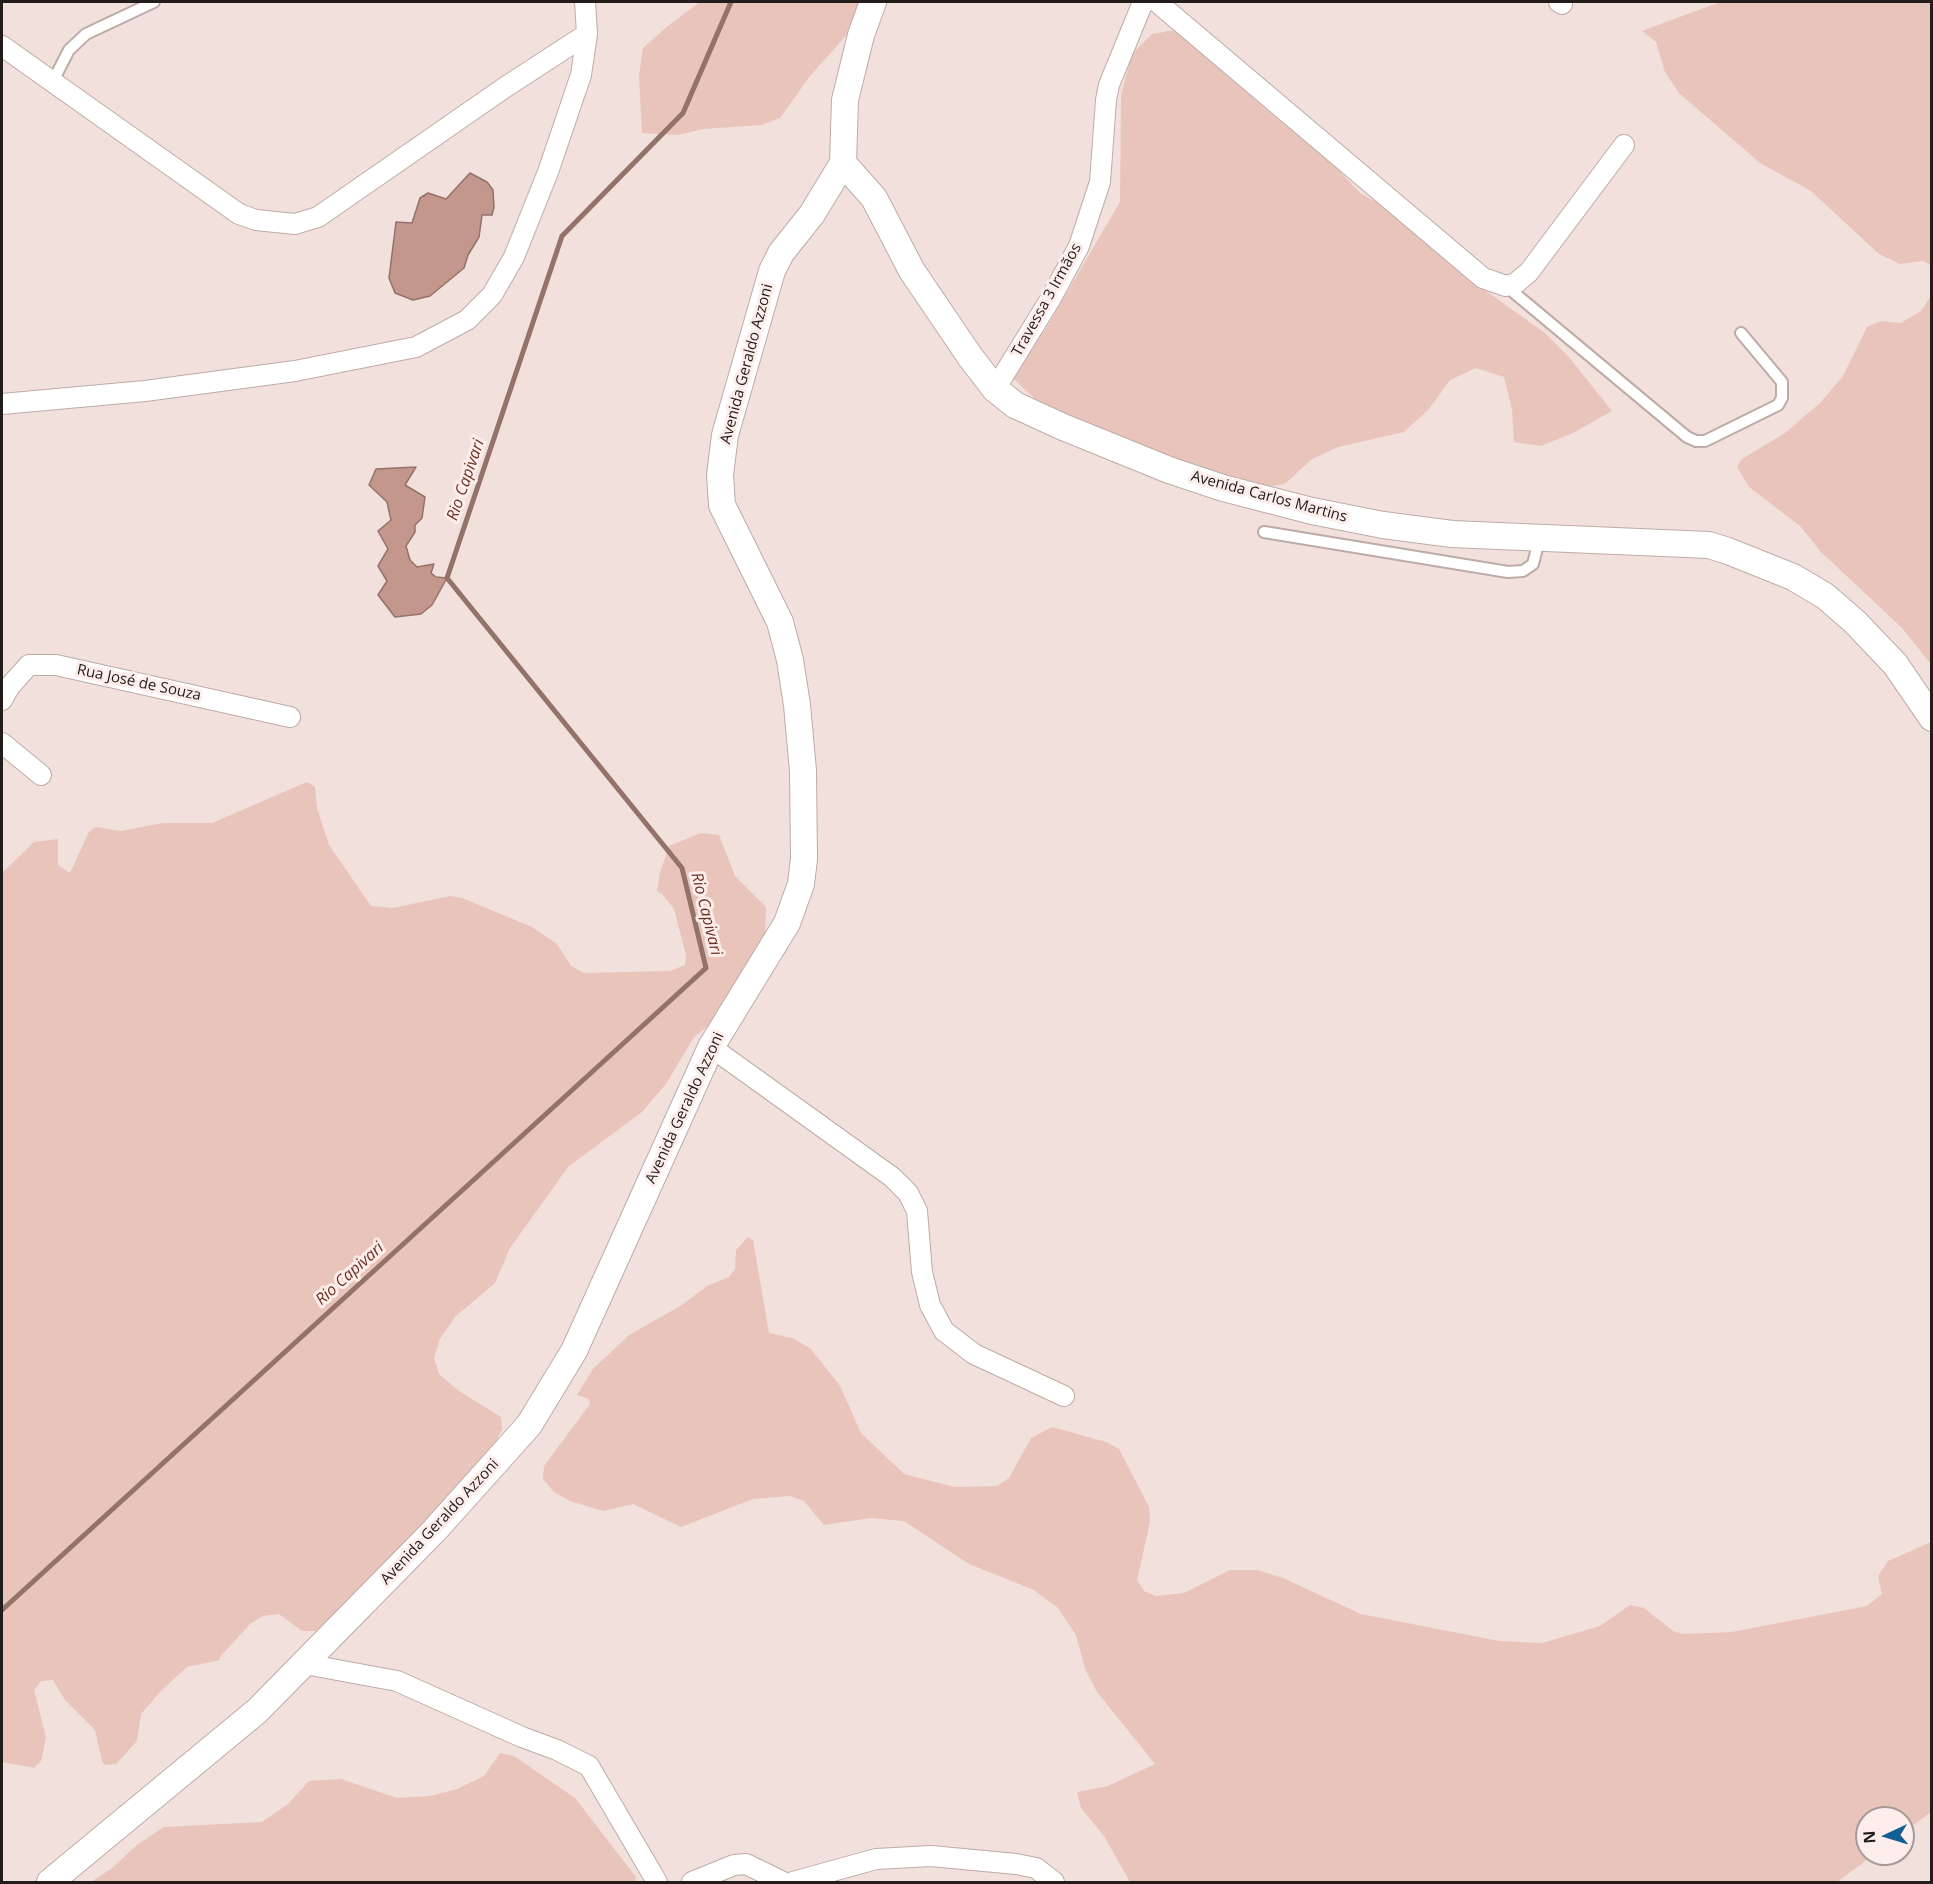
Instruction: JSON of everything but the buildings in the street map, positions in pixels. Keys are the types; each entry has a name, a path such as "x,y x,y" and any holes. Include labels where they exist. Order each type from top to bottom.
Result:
{"street":[{"path":"2,404 146,391 295,370 416,347 467,320 492,295 514,257 548,172 581,75 587,34 585,2"},
{"path":"843,163 845,100 861,35 873,2"},
{"name":"Travessa 3 Irmãos","path":"995,389 1051,298 1079,246 1100,182 1109,85 1143,2"},
{"path":"1157,2 1483,278 1506,286 1516,283 1529,272 1624,145"},
{"path":"2,46 238,214 256,220 295,224 318,217 504,88 587,34"},
{"name":"Avenida Carlos Martins","path":"843,163 874,198 912,271 972,358 995,389 1016,405 1063,427 1169,470 1223,488 1312,511 1383,525 1452,534 1539,540 1709,545 1793,577 1825,597 1877,643 1895,664 1932,718"},
{"name":"Avenida Geraldo Azzoni","path":"50,1882 257,1711 434,1531 529,1425 574,1351 711,1047 787,923 801,884 804,859 803,771 797,705 790,660 780,622 722,505 720,475 725,435 772,271 781,253 812,214 843,163"},
{"name":"Rua José de Souza","path":"2,700 10,686 29,666 56,665 290,717"},
{"path":"2,743 41,775"},
{"path":"711,1047 892,1177 908,1193 917,1211 922,1272 930,1305 944,1331 974,1354 1064,1396"},
{"path":"305,1664 398,1681 589,1766 657,1882"},
{"path":"793,1882 876,1859 931,1856 1016,1863 1036,1868 1054,1882"},
{"path":"692,1882 734,1865 746,1864 783,1882"}],"lane":[{"path":"53,81 69,50 86,34 154,2"},
{"path":"1506,286 1687,437 1696,441 1705,441 1778,405 1782,398 1782,382 1741,333"},
{"path":"1264,532 1508,572 1523,571 1533,564 1539,540"}],"shaded area":[{"path":"700,2 876,2 810,76 780,118 762,125 703,129 678,135 642,133 639,76 643,48"},
{"path":"1720,2 1931,2 1931,277 1930,265 1923,261 1900,264 1879,254 1811,191 1760,163 1679,93 1665,72 1656,42 1642,31"},
{"path":"1176,30 1210,51 1263,107 1330,161 1360,193 1404,217 1472,281 1545,333 1568,356 1612,411 1573,433 1541,446 1514,442 1512,410 1504,377 1476,368 1450,380 1429,409 1404,432 1338,447 1312,459 1286,483 1259,490 1221,492 1047,410 1005,371 1019,361 1045,330 1120,202 1121,95 1132,54 1152,34"},
{"path":"470,173 487,182 493,190 494,207 492,215 482,215 479,237 468,255 464,268 430,296 413,300 395,293 389,278 396,222 412,223 420,198 428,193 446,199"},
{"path":"1931,296 1931,664 1902,628 1821,552 1800,526 1749,487 1737,467 1742,459 1785,433 1820,403 1843,376 1867,327 1881,321 1901,323 1921,311"},
{"path":"416,467 405,485 425,497 422,518 415,525 415,532 406,546 410,560 417,567 434,564 431,573 436,577 447,578 432,605 421,614 395,617 378,595 387,581 378,566 388,549 378,531 391,520 387,502 369,485 376,469"},
{"path":"307,782 315,787 317,808 329,845 371,906 393,908 450,896 462,898 532,927 557,944 571,966 584,973 670,971 685,965 686,955 674,909 657,891 660,873 669,846 701,833 719,835 735,876 766,907 765,941 728,1011 694,1037 666,1084 642,1112 568,1167 510,1248 495,1283 455,1317 440,1339 434,1358 439,1374 459,1391 501,1417 502,1429 492,1450 382,1590 316,1631 302,1631 279,1614 263,1616 250,1624 219,1658 220,1660 187,1667 161,1691 141,1714 137,1741 116,1764 105,1765 102,1761 95,1730 65,1700 53,1680 41,1681 34,1690 46,1738 41,1761 34,1768 2,1762 2,873 34,842 58,839 58,865 70,873 89,832 96,827 121,831 163,823 212,823"},
{"path":"748,1237 753,1240 769,1333 792,1338 810,1348 840,1386 861,1433 904,1474 954,1487 997,1486 1009,1478 1031,1438 1052,1427 1106,1442 1119,1449 1149,1507 1150,1522 1137,1580 1144,1591 1156,1596 1184,1593 1230,1570 1257,1570 1283,1578 1361,1614 1499,1641 1542,1643 1600,1626 1630,1605 1644,1608 1673,1631 1683,1634 1732,1632 1867,1606 1882,1594 1878,1576 1888,1561 1931,1542 1931,1812 1915,1824 1915,1806 1855,1806 1855,1866 1859,1866 1837,1882 1130,1882 1104,1836 1081,1808 1077,1792 1108,1786 1155,1764 1097,1692 1085,1669 1076,1635 1058,1608 1034,1590 969,1564 904,1521 871,1518 824,1525 804,1501 790,1496 753,1499 681,1527 633,1504 603,1511 570,1501 554,1492 543,1479 544,1466 590,1404 589,1399 577,1395 593,1369 629,1335 682,1305 707,1286 729,1277 735,1269 736,1250"},
{"path":"500,1753 514,1756 575,1798 636,1877 635,1882 91,1882 111,1869 137,1845 164,1827 262,1822 288,1804 309,1781 341,1779 397,1798 430,1796 457,1789 484,1776"}],"waterway":[{"name":"Rio Capivari","path":"2,1610 706,968 682,868 447,578 562,236 683,113 731,2"}]}
